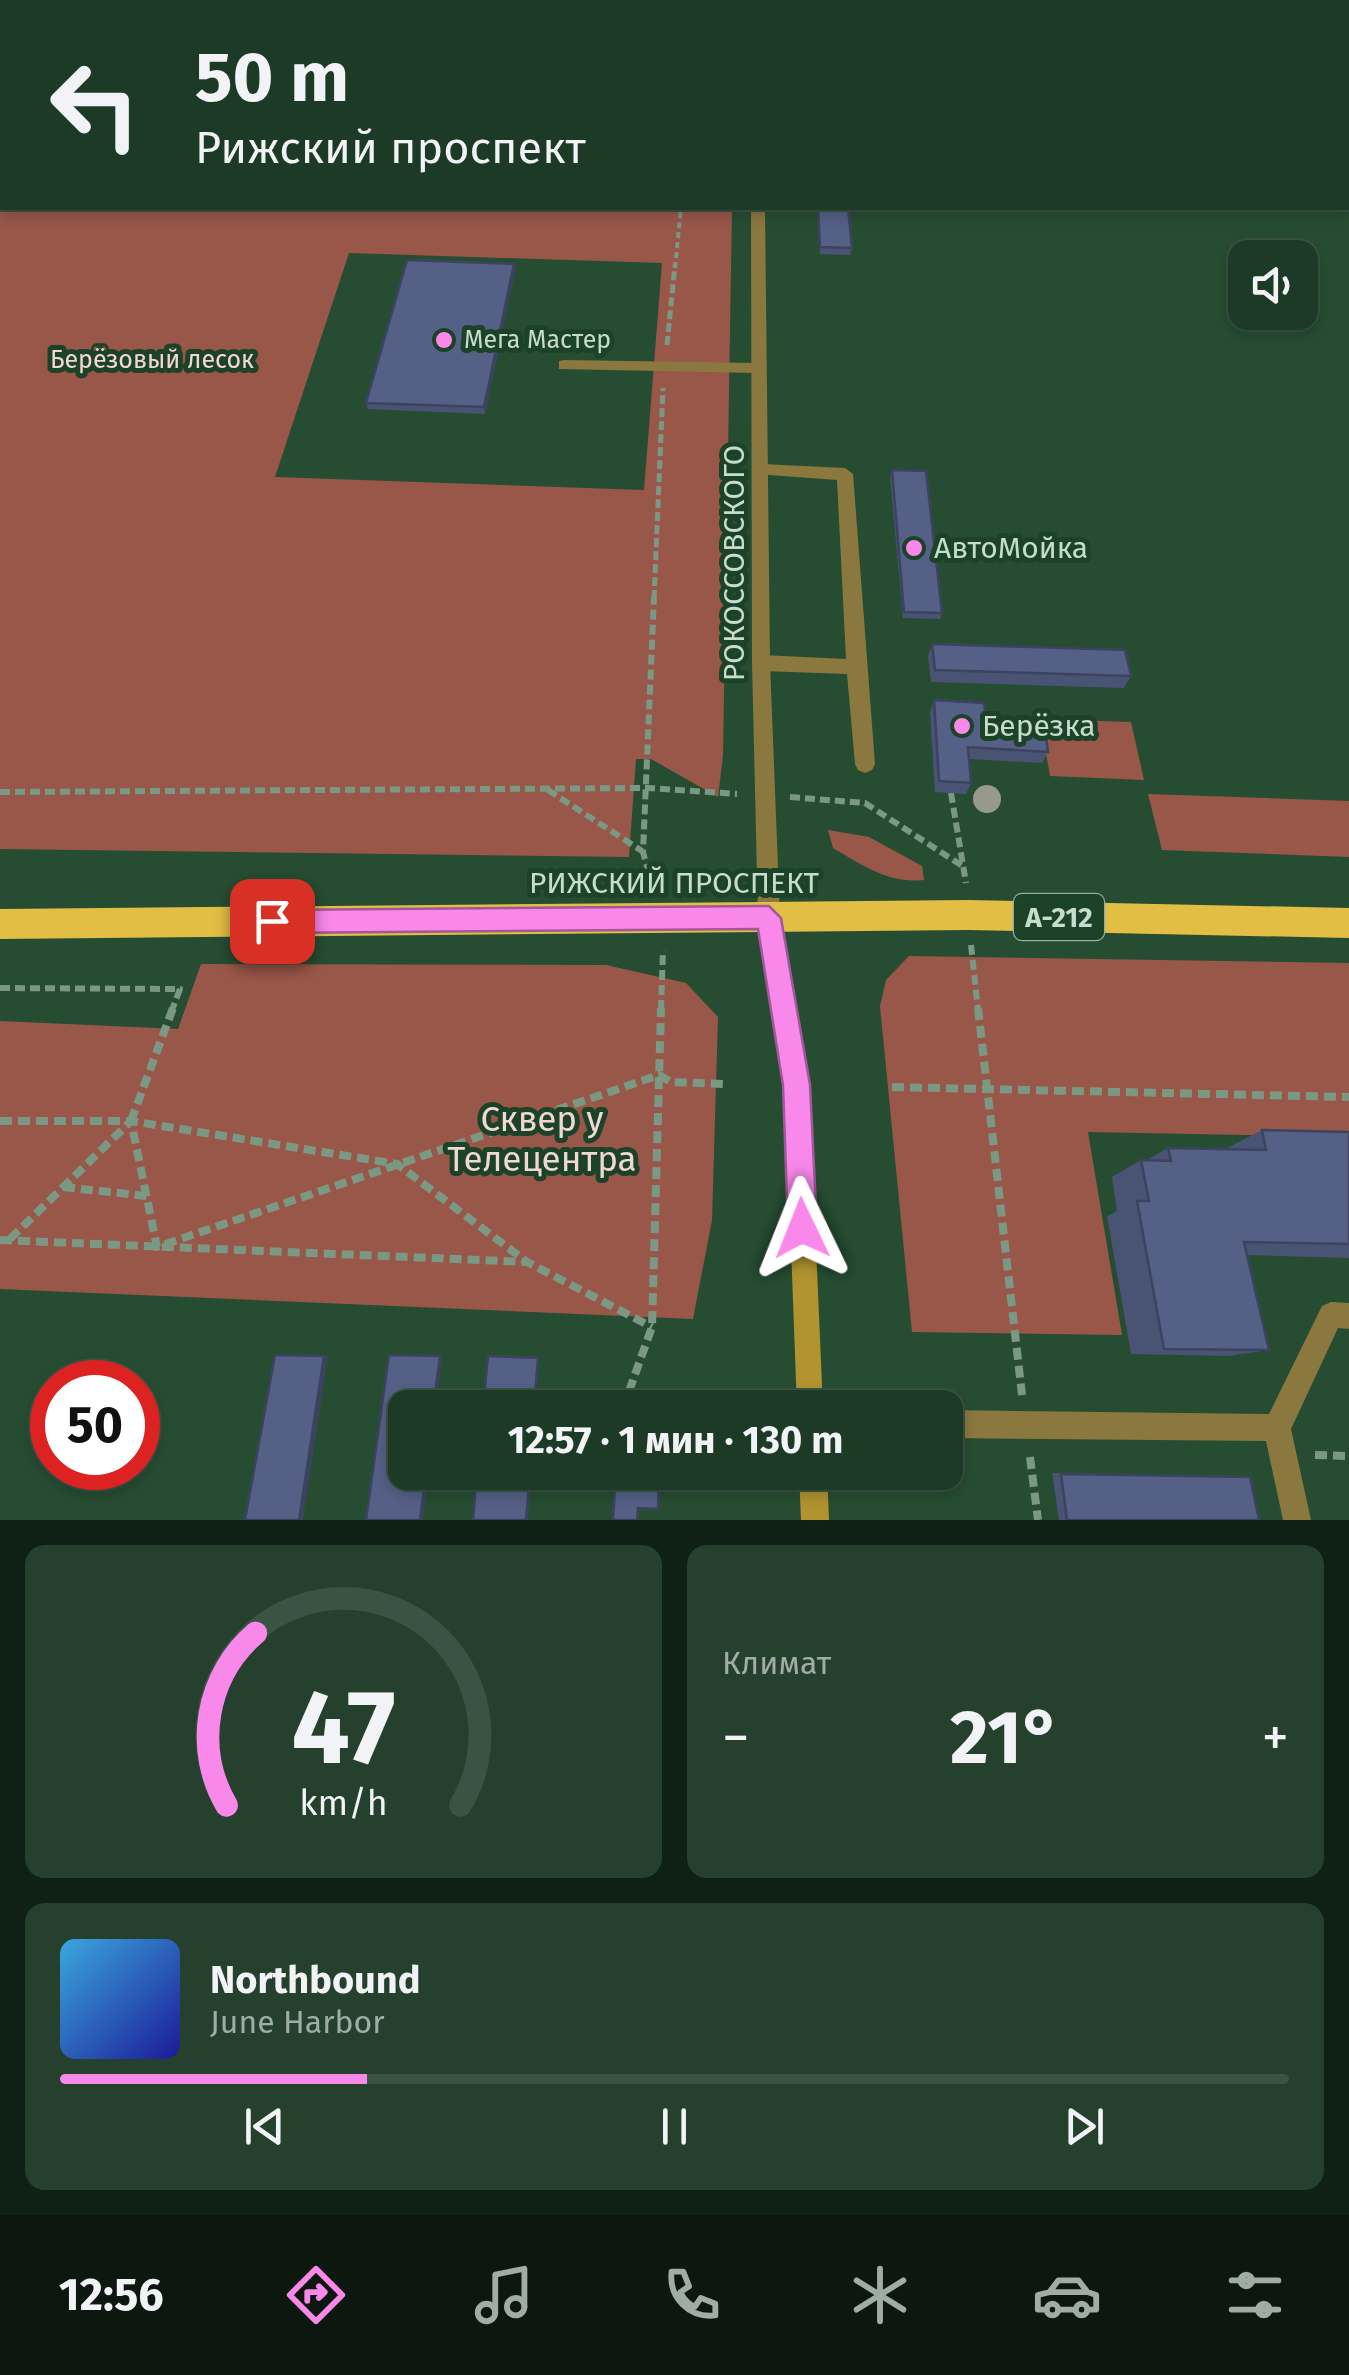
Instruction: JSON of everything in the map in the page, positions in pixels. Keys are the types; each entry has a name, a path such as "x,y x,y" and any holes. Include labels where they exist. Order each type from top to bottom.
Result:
{"highway":[{"name":"РИЖСКИЙ ПРОСПЕКТ","path":"0,924 968,916 1349,923"}],"main road":[{"path":"769,918 796,1085 809,1390"},
{"path":"814,1490 815,1520"}],"street":[{"name":"РОКОССОВСКОГО","path":"758,210 761,663 769,918"},
{"path":"565,365 757,368"},
{"path":"762,470 846,474 865,764"},
{"path":"761,663 856,667"},
{"path":"1297,1520 1277,1428 1331,1315 1349,1316"},
{"path":"963,1424 1277,1428"}],"path":[{"path":"626,1390 652,1327 665,981 661,918 643,852 664,368 681,210"},
{"path":"0,792 648,788 865,803 964,867"},
{"path":"546,789 643,852"},
{"path":"951,793 964,867 984,1090 1038,1520"},
{"path":"0,988 180,990 130,1121 5,1240"},
{"path":"659,1074 671,1082 724,1084"},
{"path":"157,1247 659,1074"},
{"path":"892,1087 1349,1097"},
{"path":"0,1121 130,1121 397,1164 527,1262 652,1327"},
{"path":"130,1121 157,1247"},
{"path":"63,1187 146,1196"},
{"path":"5,1240 527,1262"}],"green space":[{"name":"Берёзовый лесок","path":"0,210 732,210 723,755 718,797 651,759 636,759 629,857 0,849","holes":["349,253 662,263 644,490 275,477"]},
{"path":"1040,719 1131,722 1144,780 1050,776"},
{"path":"1148,794 1349,801 1349,857 1162,850"},
{"path":"828,830 869,837 922,866 924,880 899,879 865,867 833,848"},
{"path":"909,956 1349,963 1349,1137 1088,1132 1122,1335 912,1332 880,1006 886,980"},
{"name":"Сквер у Телецентра","path":"201,964 606,965 686,983 718,1017 712,1220 693,1319 0,1289 0,1021 178,1029"}],"building":[{"path":"818,210 848,210 852,248 820,247"},
{"name":"Мега Мастер","path":"407,260 514,264 484,407 366,403"},
{"name":"АвтоМойка","path":"892,470 926,471 942,613 904,612"},
{"path":"932,644 1125,650 1131,676 935,670"},
{"path":"934,700 984,703 986,719 1044,722 1048,752 968,747 971,783 939,781"},
{"path":"1262,1130 1349,1132 1349,1244 1244,1242 1269,1350 1164,1349 1137,1201 1149,1201 1141,1160 1171,1161 1168,1148 1266,1150"},
{"path":"275,1355 324,1356 299,1520 245,1520"},
{"path":"389,1355 440,1356 435,1390 388,1390 388,1490 424,1490 420,1520 366,1520"},
{"path":"488,1356 538,1358 535,1390 485,1390"},
{"path":"1061,1474 1250,1477 1259,1520 1067,1520"},
{"path":"476,1490 528,1490 526,1520 473,1520"},
{"path":"615,1490 659,1490 658,1509 638,1508 637,1520 613,1520"}],"place":[{"name":"Мега Мастер","path":"444,340"},
{"name":"АвтоМойка","path":"914,548"},
{"name":"Берёзка","path":"962,726"}],"route":[{"path":"272,921 769,918 796,1085 802,1228"}]}
